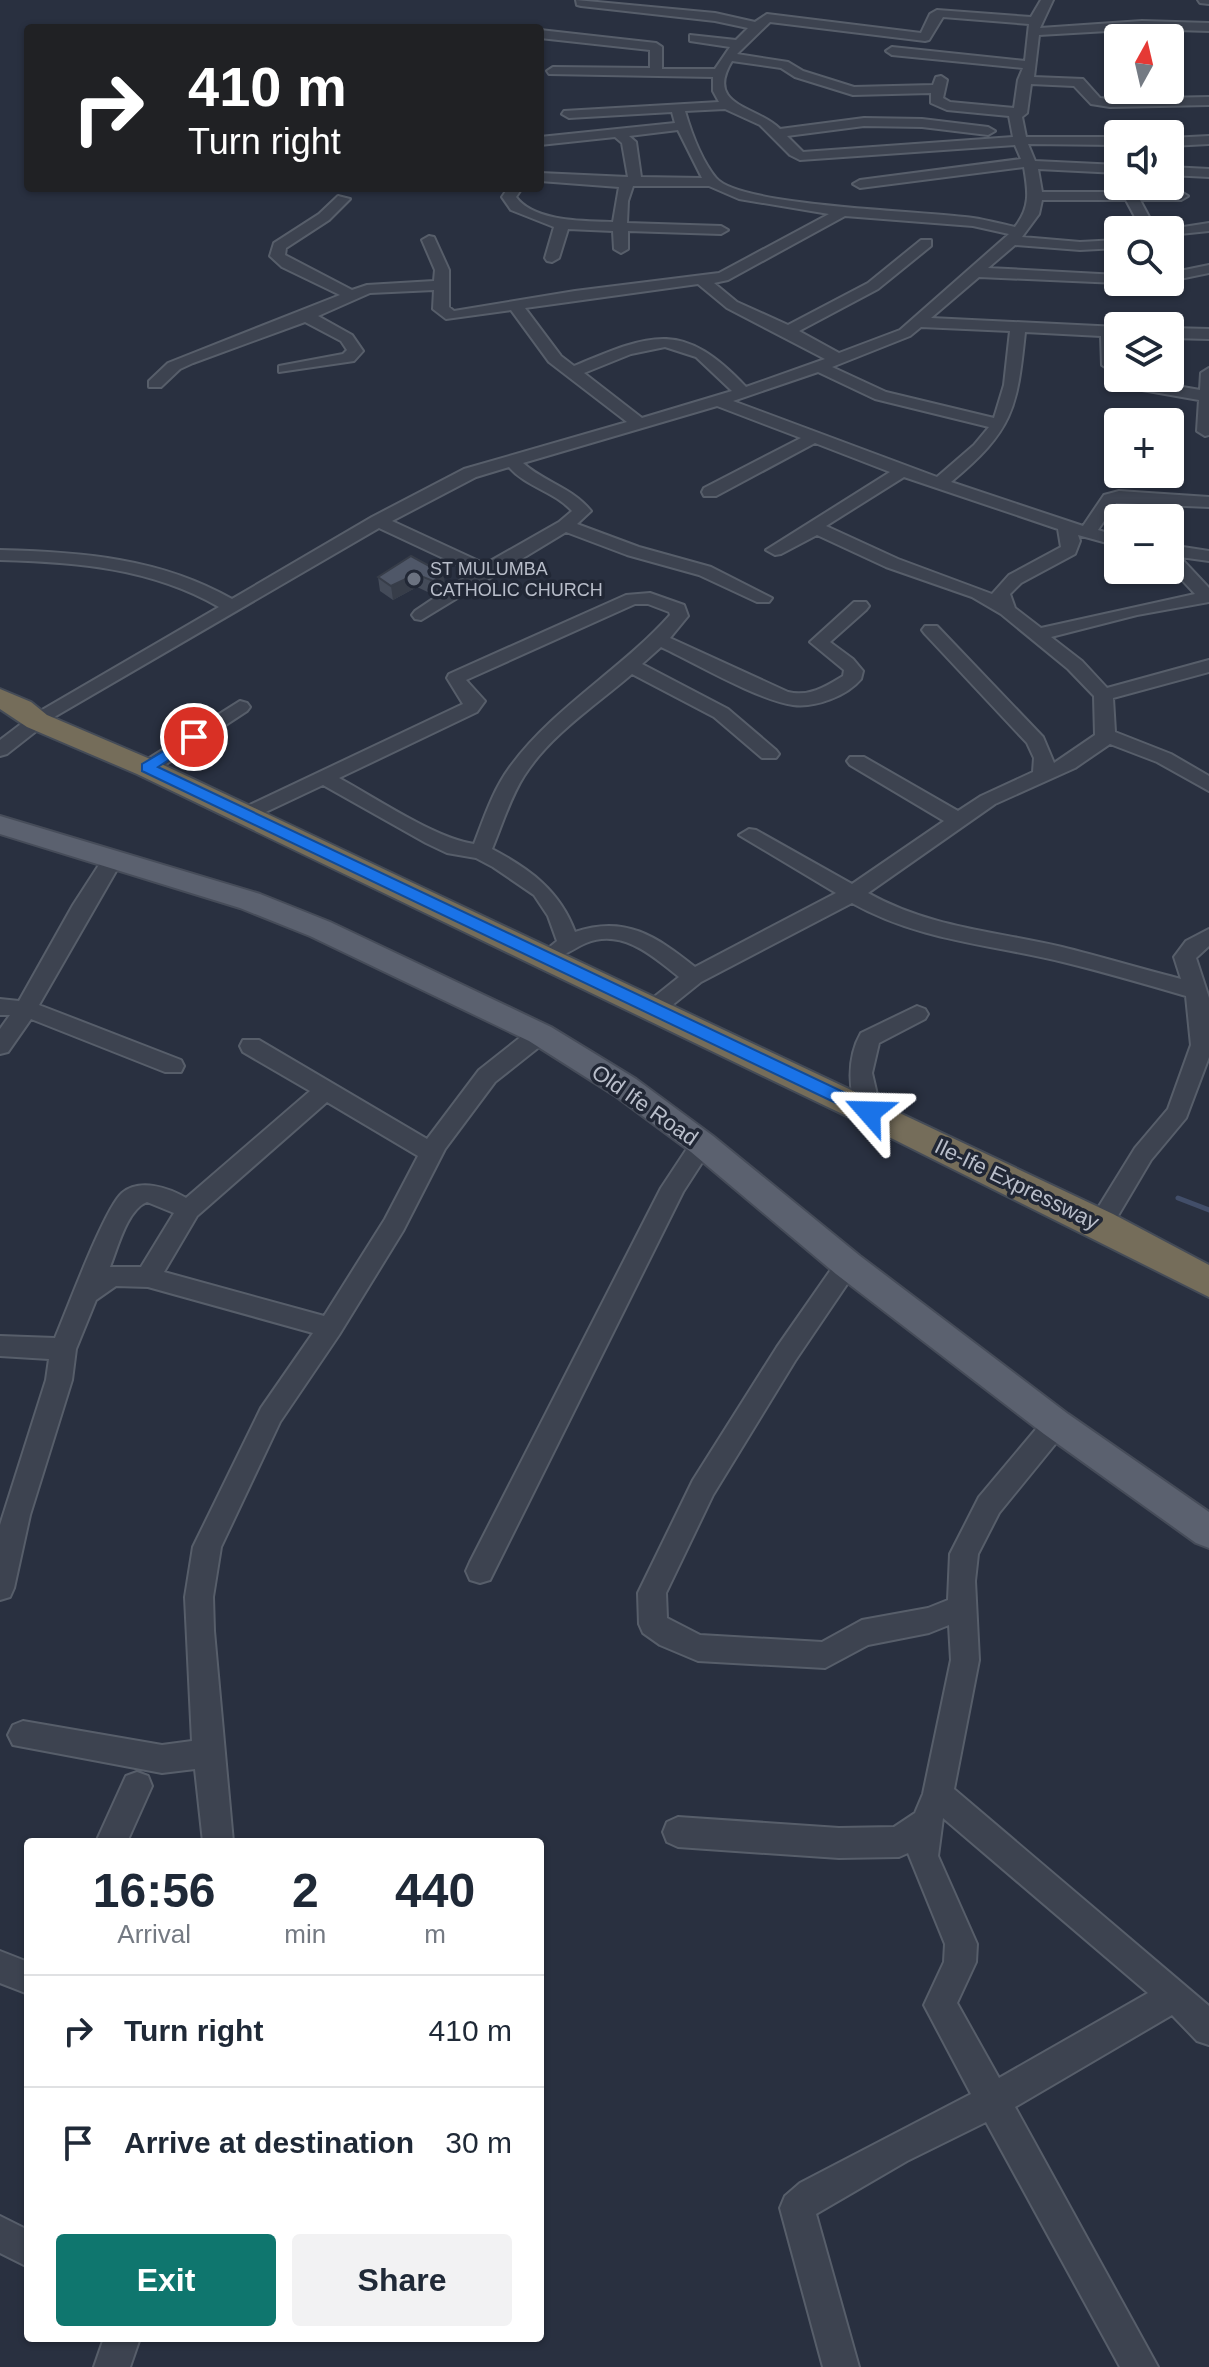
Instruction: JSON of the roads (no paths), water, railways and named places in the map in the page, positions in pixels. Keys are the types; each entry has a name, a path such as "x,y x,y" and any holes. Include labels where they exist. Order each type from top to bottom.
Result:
{"highway":[{"name":"Ile-Ife Expressway","path":"0,698 21,708 21,721"},
{"name":"Ile-Ife Expressway","path":"21,721 147,768 244,815 556,950 652,1010 1100,1224 1209,1282"},
{"name":"Ile-Ife Expressway","path":"21,721 1209,1299"}],"main road":[{"name":"Old Ife Road","path":"0,811 259,889 330,917 551,1023 637,1076 715,1133 861,1253 1056,1424 1209,1532"},
{"name":"Old Ife Road","path":"0,825 250,901 320,929 540,1034 625,1087 702,1144 848,1265 1067,1410 1209,1509"}],"street":[{"path":"581,2 631,4 760,27"},
{"path":"910,53 925,37 934,17 941,13 1035,14 1104,26"},
{"path":"1020,113 1019,97 1027,72 1035,14"},
{"path":"727,105 719,92 720,73 737,44 767,18 925,37"},
{"path":"1184,29 1209,27"},
{"path":"544,34 656,47 656,70"},
{"path":"694,38 737,44"},
{"path":"892,51 949,55 1078,82 1096,101 1209,101"},
{"path":"949,55 936,100 947,106 1020,113"},
{"path":"729,57 784,65 799,74 853,91 939,89"},
{"path":"553,71 720,73"},
{"path":"569,114 727,105 763,120 800,156 1020,138"},
{"path":"677,107 682,126 711,182"},
{"path":"0,750 21,721 232,607 447,483 512,459 719,401 820,367 905,333 1015,236 1032,214 1036,196 1030,163 1015,115 1020,113"},
{"path":"778,133 878,122 1035,140 1104,141"},
{"path":"544,141 682,126"},
{"path":"619,134 629,142 632,181 620,200 617,225 622,232 621,249"},
{"path":"1184,141 1209,140"},
{"path":"860,184 1030,163 1104,168"},
{"path":"1184,172 1209,173"},
{"path":"544,177 618,183 711,182 739,195 843,212 973,222 1015,236 1080,246 1104,245"},
{"path":"512,192 509,197 516,207 562,225 721,230"},
{"path":"1036,196 1104,196"},
{"path":"343,199 324,217 279,246 277,256 287,264 351,295"},
{"path":"429,240 442,270 439,285 441,309 451,316 636,287 723,277 843,212"},
{"path":"552,258 562,225"},
{"path":"1184,230 1209,227"},
{"path":"788,331 856,295 899,267 909,254 926,243"},
{"path":"1184,274 1209,269"},
{"path":"976,272 1104,278"},
{"path":"1192,273 1209,282"},
{"path":"703,281 732,305 788,331 839,360"},
{"path":"155,384 174,366 187,360 306,316 367,289 439,285"},
{"path":"516,306 555,359 639,423"},
{"path":"285,369 348,358 355,351 347,338 306,316"},
{"path":"920,322 1104,332"},
{"path":"939,484 975,454 998,424 1008,403 1018,329"},
{"path":"1184,333 1209,334"},
{"path":"574,372 638,346 672,342 691,345 719,364 743,393"},
{"path":"820,367 881,396 998,424"},
{"path":"1205,431 1209,373"},
{"path":"1183,392 1207,394"},
{"path":"719,401 939,484 1104,537"},
{"path":"710,492 812,438"},
{"path":"421,615 486,571 565,526 582,511 576,502 517,469 512,459"},
{"path":"775,550 817,528 819,522 893,479 901,470"},
{"path":"1087,533 1110,499 1119,496 1209,502"},
{"path":"378,521 486,571"},
{"path":"565,526 633,551 705,571 763,598"},
{"path":"1004,602 1015,579 1056,560 1069,550 1071,541 1066,527"},
{"path":"652,1010 693,977 854,893 988,800 1068,764 1102,742 1105,735 1103,695 1004,602 892,563 817,528"},
{"path":"1184,554 1209,556"},
{"path":"0,555 85,559 130,566 186,582 232,607"},
{"path":"1184,569 1208,597"},
{"path":"209,592 255,594"},
{"path":"1039,634 1137,610 1208,597"},
{"path":"244,815 470,708 475,701 460,688 456,678 632,599 650,598 678,609 679,616 660,640 628,665 521,765 481,852"},
{"path":"660,640 781,696 796,702 811,701 852,679 854,671 848,662 828,653 819,642 860,606"},
{"path":"931,630 1036,741 1044,758 1043,773"},
{"path":"628,665 689,691 758,742 769,754"},
{"path":"1103,695 1209,666"},
{"path":"147,768 240,707"},
{"path":"1105,735 1164,758 1209,785"},
{"path":"857,761 958,820"},
{"path":"325,778 443,843 481,852 541,890 558,915 556,950 607,928 647,943 693,977"},
{"path":"749,835 880,909 942,932 1061,954 1196,991"},
{"path":"0,1046 28,1009 88,893 113,859"},
{"path":"1185,957 1209,936"},
{"path":"1100,1224 1143,1154 1178,1112 1202,1045 1196,991 1185,957"},
{"path":"1185,957 1209,968"},
{"path":"0,1007 28,1009 173,1066"},
{"path":"869,1112 861,1073 869,1039 917,1014"},
{"path":"218,1838 208,1753 199,1597 207,1547 270,1416 330,1328 394,1224 432,1153 487,1076 540,1034"},
{"path":"251,1046 432,1153"},
{"path":"148,1277 188,1210 325,1091"},
{"path":"480,1571 673,1188 702,1144"},
{"path":"0,1588 8,1511 59,1380 63,1349 116,1224 131,1199 146,1193 169,1199 188,1210"},
{"path":"848,1265 786,1354 703,1488 652,1593 653,1624 670,1636 698,1648 825,1655 862,1633 929,1620 962,1607"},
{"path":"84,1295 111,1276 148,1277 330,1328"},
{"path":"0,1346 63,1349"},
{"path":"1056,1424 989,1505 964,1554 962,1607 965,1660 923,1856 961,1944 962,1957 957,1976 943,1993 940,2005 1140,2367"},
{"path":"23,1735 162,1759 208,1753"},
{"path":"113,1838 137,1786"},
{"path":"678,1832 839,1843 899,1842 932,1809"},
{"path":"932,1809 1175,1995 1209,2029"},
{"path":"0,1967 24,1976"},
{"path":"841,2367 797,2208 812,2195 992,2101 1175,1995"},
{"path":"0,2233 24,2248"},
{"path":"112,2367 121,2342"}],"waterway":[{"path":"1178,1198 1209,1210"}],"place":[{"name":"ST MULUMBA CATHOLIC CHURCH","path":"414,579"}]}
